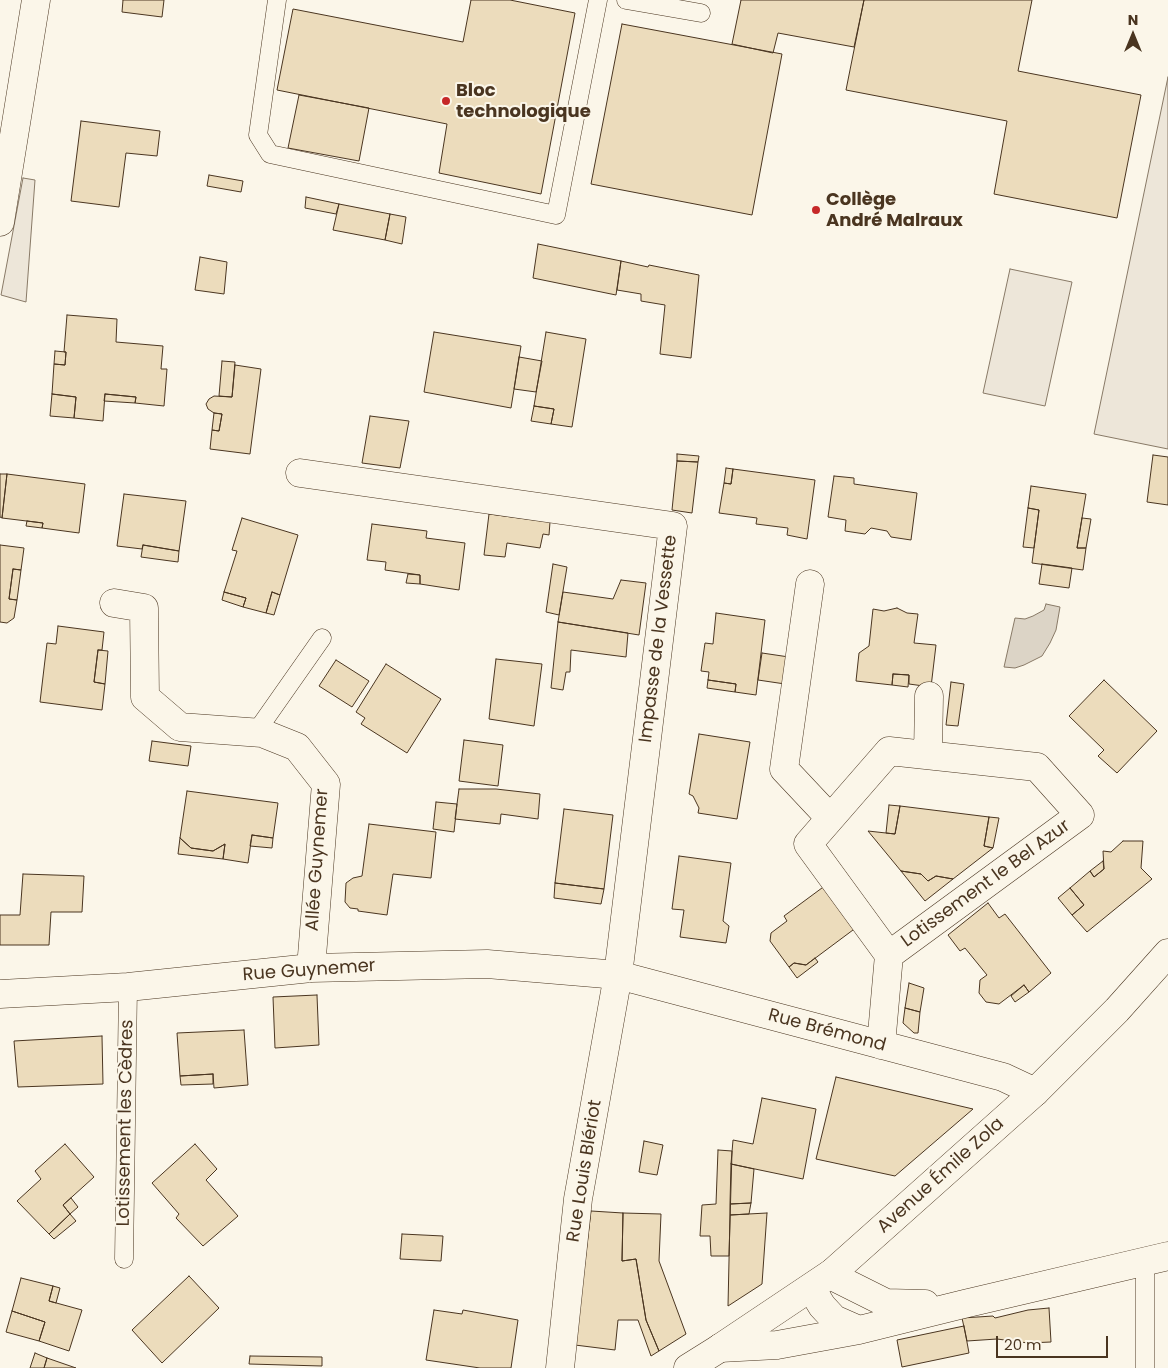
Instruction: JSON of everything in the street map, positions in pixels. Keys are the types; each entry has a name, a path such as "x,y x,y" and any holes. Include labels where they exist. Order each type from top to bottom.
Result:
{"street":[{"path":"0,222 36,0"},
{"name":"Impasse de la Vessette","path":"300,473 673,526 618,975"},
{"path":"810,584 784,769 830,818"},
{"name":"Allée Guynemer","path":"114,603 144,608 145,697 180,727 262,733 297,747 326,784 311,968"},
{"path":"928,755 929,696"},
{"name":"Lotissement le Bel Azur","path":"880,1045 889,955 808,844 888,750 1037,767 1080,815 889,955"},
{"name":"Avenue Émile Zola","path":"688,1368 822,1280 1035,1092 1117,1010 1168,953"},
{"name":"Rue Guynemer","path":"0,994 128,986 311,968 487,964 618,975"},
{"name":"Rue Brémond","path":"618,975 1003,1077 1035,1092"},
{"name":"Rue Louis Blériot","path":"560,1368 578,1199 618,975"},
{"path":"720,1348 777,1345 859,1330 1156,1259"},
{"path":"859,1330 834,1319 822,1306 822,1280 838,1280 886,1303 964,1304"}],"lane":[{"path":"277,0 258,135 270,154 556,215 598,0"},
{"path":"626,0 701,12"},
{"path":"256,732 322,638"},
{"name":"Lotissement les Cèdres","path":"124,1260 128,986"},
{"path":"1145,1368 1156,1259"}],"shaded area":[{"path":"1168,77 1168,449 1094,434"},
{"path":"23,178 35,180 26,302 1,295"},
{"path":"1010,269 1072,282 1045,406 983,393"},
{"path":"1046,604 1060,607 1056,630 1042,656 1015,668 1004,667 1015,618 1025,619 1033,616 1044,610"}],"building":[{"path":"123,0 164,0 162,17 122,12"},
{"name":"Bloc technologique","path":"471,0 510,0 575,13 541,194 439,173 447,124 277,90 293,9 463,42"},
{"path":"741,0 864,0 854,47 778,33 773,53 732,44"},
{"path":"864,0 1032,0 1018,71 1141,95 1117,218 994,194 1007,121 846,90"},
{"path":"622,24 782,54 752,215 591,184"},
{"path":"299,95 369,108 359,161 288,148"},
{"path":"81,121 160,131 157,156 126,153 119,207 71,201"},
{"path":"209,175 243,181 241,192 207,186"},
{"path":"306,197 339,204 336,214 305,208"},
{"path":"339,204 390,214 385,240 333,230"},
{"path":"390,214 406,217 402,244 385,240"},
{"path":"538,244 621,261 616,295 533,278"},
{"path":"200,257 227,262 224,294 195,290"},
{"path":"621,261 699,275 691,358 660,354 665,305 641,301 641,294 617,290"},
{"path":"67,315 117,319 116,342 163,346 161,369 167,369 164,406 135,403 136,397 105,394 103,421 74,418 76,397 52,394 54,364 65,365 66,352 64,352"},
{"path":"434,332 521,346 511,408 424,392"},
{"path":"546,332 586,339 572,427 551,424 554,409 534,406"},
{"path":"55,351 66,352 65,365 54,364"},
{"path":"519,357 542,361 536,392 514,389"},
{"path":"222,361 235,362 232,397 219,396"},
{"path":"235,365 261,369 250,454 210,449 212,430 219,431 222,414 214,413 208,409 206,404 214,396 232,397"},
{"path":"52,394 76,397 74,418 50,416"},
{"path":"105,394 136,397 135,403 104,401"},
{"path":"534,406 554,409 551,424 531,421"},
{"path":"214,413 222,414 219,431 212,430"},
{"path":"370,416 409,421 400,468 362,463"},
{"path":"677,454 699,456 698,462 677,461"},
{"path":"1153,455 1168,457 1168,505 1147,502"},
{"path":"677,461 698,462 692,513 672,510"},
{"path":"726,468 733,469 731,484 724,483"},
{"path":"733,469 815,480 807,539 787,535 788,528 756,524 757,518 719,513 724,483 731,484"},
{"path":"0,474 7,474 2,518 0,517"},
{"path":"7,474 85,484 79,533 42,528 43,523 2,518"},
{"path":"834,476 854,478 854,484 917,493 911,540 891,537 887,531 871,528 865,534 845,531 846,520 828,517"},
{"path":"1031,486 1086,494 1077,548 1086,548 1083,570 1032,563 1039,510 1028,508"},
{"path":"124,494 186,501 179,551 143,545 142,549 117,546"},
{"path":"1028,508 1039,510 1034,548 1023,547"},
{"path":"489,514 550,522 549,535 543,534 540,548 507,543 505,557 484,555"},
{"path":"242,518 298,535 280,595 272,592 266,613 243,607 246,598 224,592 237,551 232,550"},
{"path":"1082,518 1091,519 1086,548 1077,548"},
{"path":"27,521 43,523 42,528 26,526"},
{"path":"372,524 427,531 426,538 465,543 459,590 420,584 420,575 385,570 386,562 367,560"},
{"path":"0,545 24,548 21,570 13,569 9,599 17,600 14,618 7,623 0,622"},
{"path":"143,545 179,551 178,562 141,557"},
{"path":"553,564 567,567 559,615 546,612"},
{"path":"1042,564 1072,568 1069,588 1039,584"},
{"path":"13,569 21,570 17,600 9,599"},
{"path":"408,574 420,575 420,584 406,583"},
{"path":"621,580 646,583 639,635 558,622 563,592 613,599"},
{"path":"224,592 246,598 243,607 222,600"},
{"path":"272,592 280,595 274,615 266,613"},
{"path":"897,608 907,613 918,614 914,643 936,645 931,687 909,684 909,675 893,674 892,685 856,681 859,653 869,646 873,609 884,611"},
{"path":"716,613 765,620 756,695 735,692 736,684 708,680 709,672 701,671 705,643 713,644"},
{"path":"558,622 628,633 626,657 571,650 570,672 566,672 563,690 551,688"},
{"path":"58,626 104,632 102,650 98,650 94,682 105,684 102,710 40,702 47,643 56,644"},
{"path":"98,650 108,651 105,684 94,682"},
{"path":"762,653 789,657 785,684 758,680"},
{"path":"496,659 542,664 534,726 489,719"},
{"path":"336,660 369,681 352,707 319,686"},
{"path":"386,664 441,699 407,753 361,724 365,718 356,712"},
{"path":"893,674 909,675 908,687 892,685"},
{"path":"708,680 736,684 735,692 707,688"},
{"path":"1104,680 1157,731 1117,773 1098,756 1104,750 1069,716"},
{"path":"951,682 964,684 958,726 946,725"},
{"path":"699,734 750,742 737,819 698,813 699,808 693,796 689,794"},
{"path":"464,740 503,745 498,786 459,781"},
{"path":"152,741 191,746 188,766 149,761"},
{"path":"459,789 496,789 540,794 538,819 501,814 500,824 455,819"},
{"path":"187,791 278,803 273,838 252,835 248,863 223,859 225,844 213,851 191,848 180,838"},
{"path":"436,802 457,804 454,832 433,829"},
{"path":"889,805 900,806 895,834 886,833"},
{"path":"900,806 989,817 984,846 993,848 953,879 936,876 928,881 921,874 901,871 868,831 895,834"},
{"path":"564,809 613,815 604,889 555,883"},
{"path":"989,817 999,818 993,848 984,846"},
{"path":"369,824 436,832 431,878 393,874 387,915 358,911 358,909 350,908 345,902 346,883 353,878 362,876"},
{"path":"252,835 273,838 272,848 250,846"},
{"path":"180,838 191,848 213,851 225,844 223,859 178,854"},
{"path":"1123,841 1143,841 1141,868 1152,879 1087,932 1072,915 1084,905 1070,888 1090,871 1094,877 1104,869 1103,851 1111,852"},
{"path":"679,856 731,863 723,921 729,926 726,943 680,937 684,910 672,909"},
{"path":"1103,861 1104,869 1094,877 1090,871"},
{"path":"901,871 921,874 928,881 936,876 953,879 925,901"},
{"path":"23,874 84,876 82,912 51,912 49,945 0,945 0,915 20,915"},
{"path":"555,883 604,889 601,904 554,898"},
{"path":"826,885 857,927 806,965 794,963 789,967 770,941 771,933 787,921 784,916"},
{"path":"1070,888 1084,905 1072,915 1058,898"},
{"path":"988,903 999,918 1005,914 1051,973 1029,992 1024,985 999,1004 986,1002 979,993 980,980 987,975 965,948 960,951 948,935"},
{"path":"815,958 818,962 797,978 789,967 794,963 806,965"},
{"path":"909,983 924,988 920,1012 905,1008"},
{"path":"1024,985 1029,992 1015,1002 1011,996"},
{"path":"317,995 319,1045 275,1048 273,997"},
{"path":"905,1008 920,1012 918,1033 914,1033 903,1023"},
{"path":"244,1030 248,1085 214,1088 213,1074 180,1076 177,1033"},
{"path":"102,1036 103,1084 18,1087 14,1041"},
{"path":"213,1074 213,1084 181,1085 180,1076"},
{"path":"836,1077 973,1109 895,1176 816,1159"},
{"path":"762,1098 816,1109 803,1179 731,1164 733,1140 753,1144"},
{"path":"644,1141 663,1145 657,1175 639,1172"},
{"path":"65,1144 94,1177 63,1205 70,1214 49,1234 17,1201 41,1179 35,1171"},
{"path":"195,1144 217,1169 206,1180 238,1216 203,1246 176,1218 179,1214 152,1183"},
{"path":"718,1150 732,1151 729,1256 711,1256 710,1236 700,1236 702,1205 716,1204"},
{"path":"731,1164 754,1169 751,1203 730,1204"},
{"path":"71,1198 78,1207 70,1214 63,1205"},
{"path":"751,1203 749,1214 730,1215 730,1204"},
{"path":"591,1211 623,1213 622,1261 636,1259 646,1320 659,1351 651,1356 638,1320 618,1320 615,1350 575,1345"},
{"path":"623,1213 661,1214 659,1261 686,1334 659,1351 646,1320 636,1259 622,1261"},
{"path":"767,1213 762,1284 728,1306 730,1215"},
{"path":"70,1214 76,1221 54,1239 49,1234"},
{"path":"402,1234 443,1236 441,1261 400,1259"},
{"path":"189,1276 219,1308 162,1363 132,1330"},
{"path":"21,1278 53,1286 49,1301 82,1310 69,1351 39,1341 45,1322 12,1311"},
{"path":"53,1286 60,1288 56,1303 49,1301"},
{"path":"1049,1308 1051,1342 1028,1343 997,1339 967,1341 962,1318 993,1316 995,1318 1028,1310"},
{"path":"434,1310 462,1314 463,1310 518,1320 511,1368 480,1368 426,1360"},
{"path":"12,1311 45,1322 39,1341 6,1332"},
{"path":"964,1326 969,1353 902,1367 897,1340"},
{"path":"35,1353 47,1358 44,1368 30,1368"},
{"path":"250,1356 322,1357 322,1366 249,1364"},
{"path":"47,1358 76,1368 44,1368"}],"place":[{"name":"Bloc technologique","path":"446,101"},
{"name":"Collège André Malraux","path":"816,210"}]}
